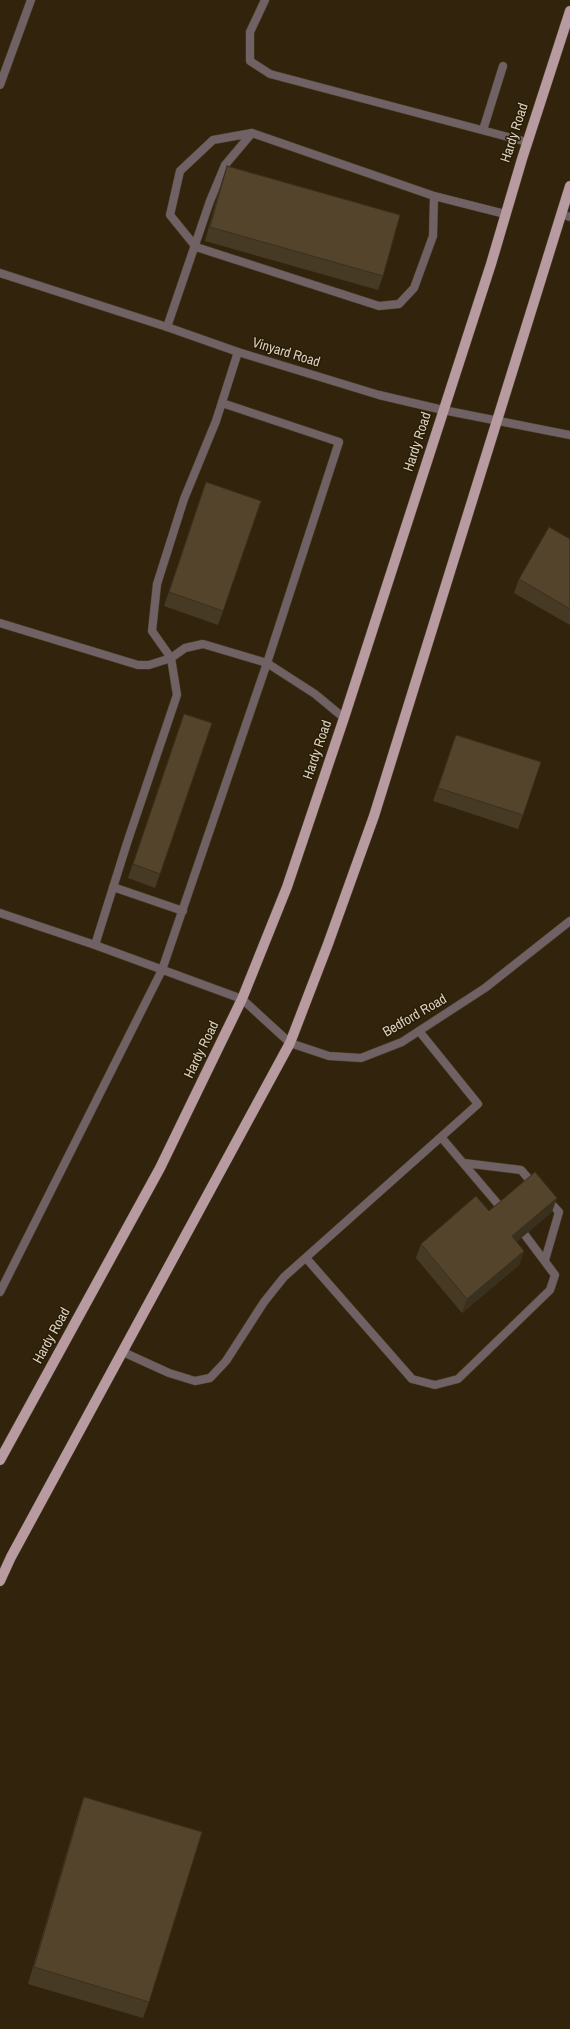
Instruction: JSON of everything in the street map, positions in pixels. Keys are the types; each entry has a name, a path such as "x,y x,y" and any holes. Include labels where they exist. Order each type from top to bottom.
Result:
{"main road":[{"name":"Hardy Road","path":"0,1460 160,1168 242,999 287,886 344,718 570,11"},
{"path":"0,1581 11,1557 290,1043 328,944 374,816 496,419 565,216 570,186"}],"street":[{"path":"0,85 31,0"},
{"path":"265,0 250,32 250,62 270,74 527,142"},
{"path":"483,130 503,66"},
{"path":"434,196 433,236 414,288 399,304 380,306 196,247 170,215 180,171 213,140 252,134 434,196 505,214"},
{"path":"167,327 196,247 210,201 225,165 252,134"},
{"name":"Vinyard Road","path":"0,273 167,327 238,352 379,395 443,410 496,419 570,435"},
{"path":"95,945 177,695 171,658 152,631 157,584 184,499 222,403 238,352"},
{"path":"0,1292 162,970 267,663 339,442 222,403"},
{"path":"0,623 138,665 149,665 171,658 185,648 203,644 267,663 315,694 344,718"},
{"path":"113,887 183,911"},
{"path":"0,913 95,945 242,999"},
{"name":"Bedford Road","path":"242,999 290,1043 329,1056 361,1058 402,1042 485,988 570,920"},
{"path":"123,1352 169,1373 195,1381 210,1378 226,1361 264,1302 284,1277 478,1104 419,1031"},
{"path":"441,1136 502,1209"},
{"path":"464,1163 521,1170 559,1212 546,1260"},
{"path":"306,1258 412,1379 435,1385 458,1379 550,1290 555,1275 546,1260 525,1235"}],"building":[{"path":"227,166 400,215 383,276 210,227"},
{"path":"206,482 261,501 223,611 169,592"},
{"path":"549,527 570,539 570,609 519,579"},
{"path":"184,714 212,723 160,874 133,864"},
{"path":"456,735 541,762 523,815 438,788"},
{"path":"535,1172 557,1198 512,1236 524,1251 467,1299 421,1244 476,1196 489,1211"},
{"path":"84,1797 202,1832 149,2002 34,1967"}]}
